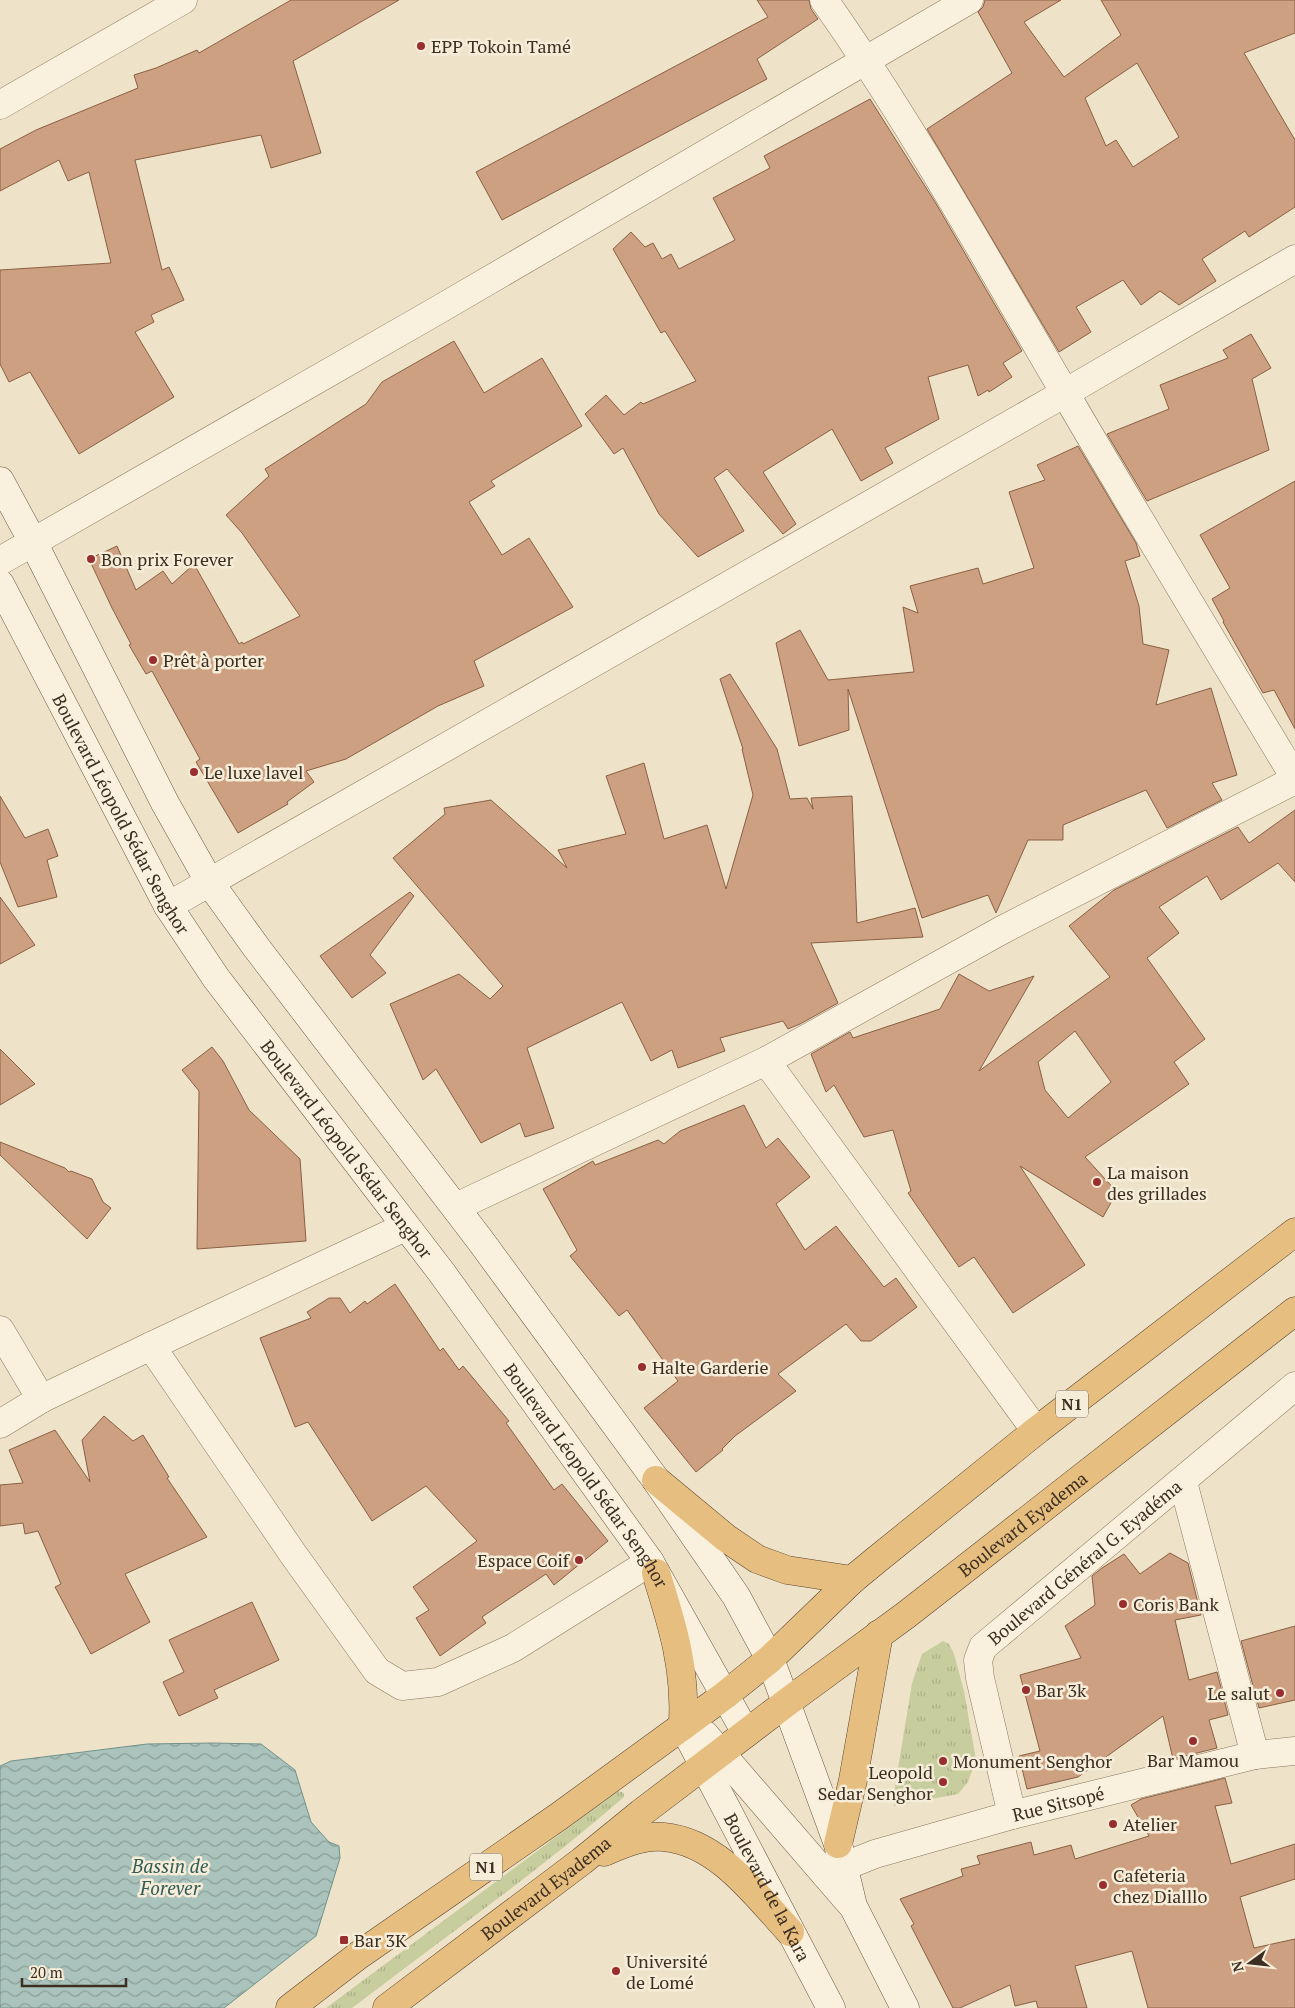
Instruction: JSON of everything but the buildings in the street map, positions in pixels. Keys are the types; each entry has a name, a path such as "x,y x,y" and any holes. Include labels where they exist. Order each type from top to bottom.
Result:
{"highway":[{"name":"N1","path":"290,2008 359,1955 550,1822 724,1696 770,1659 852,1580 1036,1431 1295,1232"},
{"name":"Boulevard Eyadema","path":"387,2008 582,1861 641,1813 746,1733 906,1615 1295,1311"},
{"path":"656,1480 726,1538 756,1559 787,1570 852,1580"},
{"path":"653,1567 673,1629 682,1672 687,1722"},
{"path":"836,1861 855,1770 879,1634"},
{"path":"582,1861 634,1840 663,1837 696,1845 729,1868 790,1932"}],"street":[{"path":"0,105 182,0"},
{"path":"456,1207 766,1062 1002,930 1295,779 1065,393 965,219 866,60 824,0"},
{"path":"0,561 438,310 970,0"},
{"path":"168,906 1065,393 1295,259"},
{"path":"0,481 33,542 165,803 210,883 256,947 456,1207 656,1480"},
{"name":"Boulevard Léopold Sédar Senghor","path":"0,584 168,906 216,978 442,1273 653,1567 724,1696"},
{"path":"766,1062 1036,1431"},
{"path":"0,1424 42,1399 405,1226"},
{"path":"0,1330 42,1399"},
{"path":"151,1346 293,1554 377,1671 402,1686 438,1682 513,1648 653,1567"},
{"name":"Boulevard Général G. Eyadéma","path":"1012,1815 980,1678 978,1660 983,1647 1183,1482 1295,1386"},
{"name":"Boulevard de la Kara","path":"656,1480 736,1596 770,1659 786,1703 836,1861 853,1906 905,2008"},
{"path":"1183,1482 1255,1755"},
{"path":"724,1696 746,1733"},
{"path":"687,1722 713,1760"},
{"name":"Rue Sitsopé","path":"836,1861 875,1854 1012,1815 1255,1755 1295,1751"},
{"name":"Boulevard de la Kara","path":"713,1760 836,1861"},
{"name":"Boulevard de la Kara","path":"713,1760 790,1932 831,2008"}],"green space":[{"path":"943,1641 949,1644 954,1654 964,1691 976,1760 968,1782 958,1794 894,1806 894,1793 912,1683 922,1654"},
{"path":"618,1791 624,1793 624,1797 558,1852 352,2008 326,2008"}],"water":[{"name":"Bassin de Forever","path":"147,1744 261,1744 295,1770 311,1822 329,1842 339,1846 340,1858 316,1936 224,2008 0,2008 0,1766 11,1761"}],"place":[{"name":"EPP Tokoin Tamé","path":"421,46"},
{"name":"Bon prix Forever","path":"91,559"},
{"name":"Prêt à porter","path":"153,660"},
{"name":"Le luxe lavel","path":"194,772"},
{"name":"La maison des grillades","path":"1097,1182"},
{"name":"Halte Garderie","path":"642,1367"},
{"name":"Espace Coif","path":"579,1560"},
{"name":"Coris Bank","path":"1123,1604"},
{"name":"Bar 3k","path":"1026,1690"},
{"name":"Le salut","path":"1280,1693"},
{"name":"Bar Mamou","path":"1193,1741"},
{"name":"Monument Senghor","path":"943,1761"},
{"name":"Leopold Sedar Senghor","path":"943,1782"},
{"name":"Atelier","path":"1113,1824"},
{"name":"Cafeteria chez Dialllo","path":"1103,1885"},
{"name":"Bar 3K","path":"344,1940"},
{"name":"Université de Lomé","path":"616,1971"}]}
